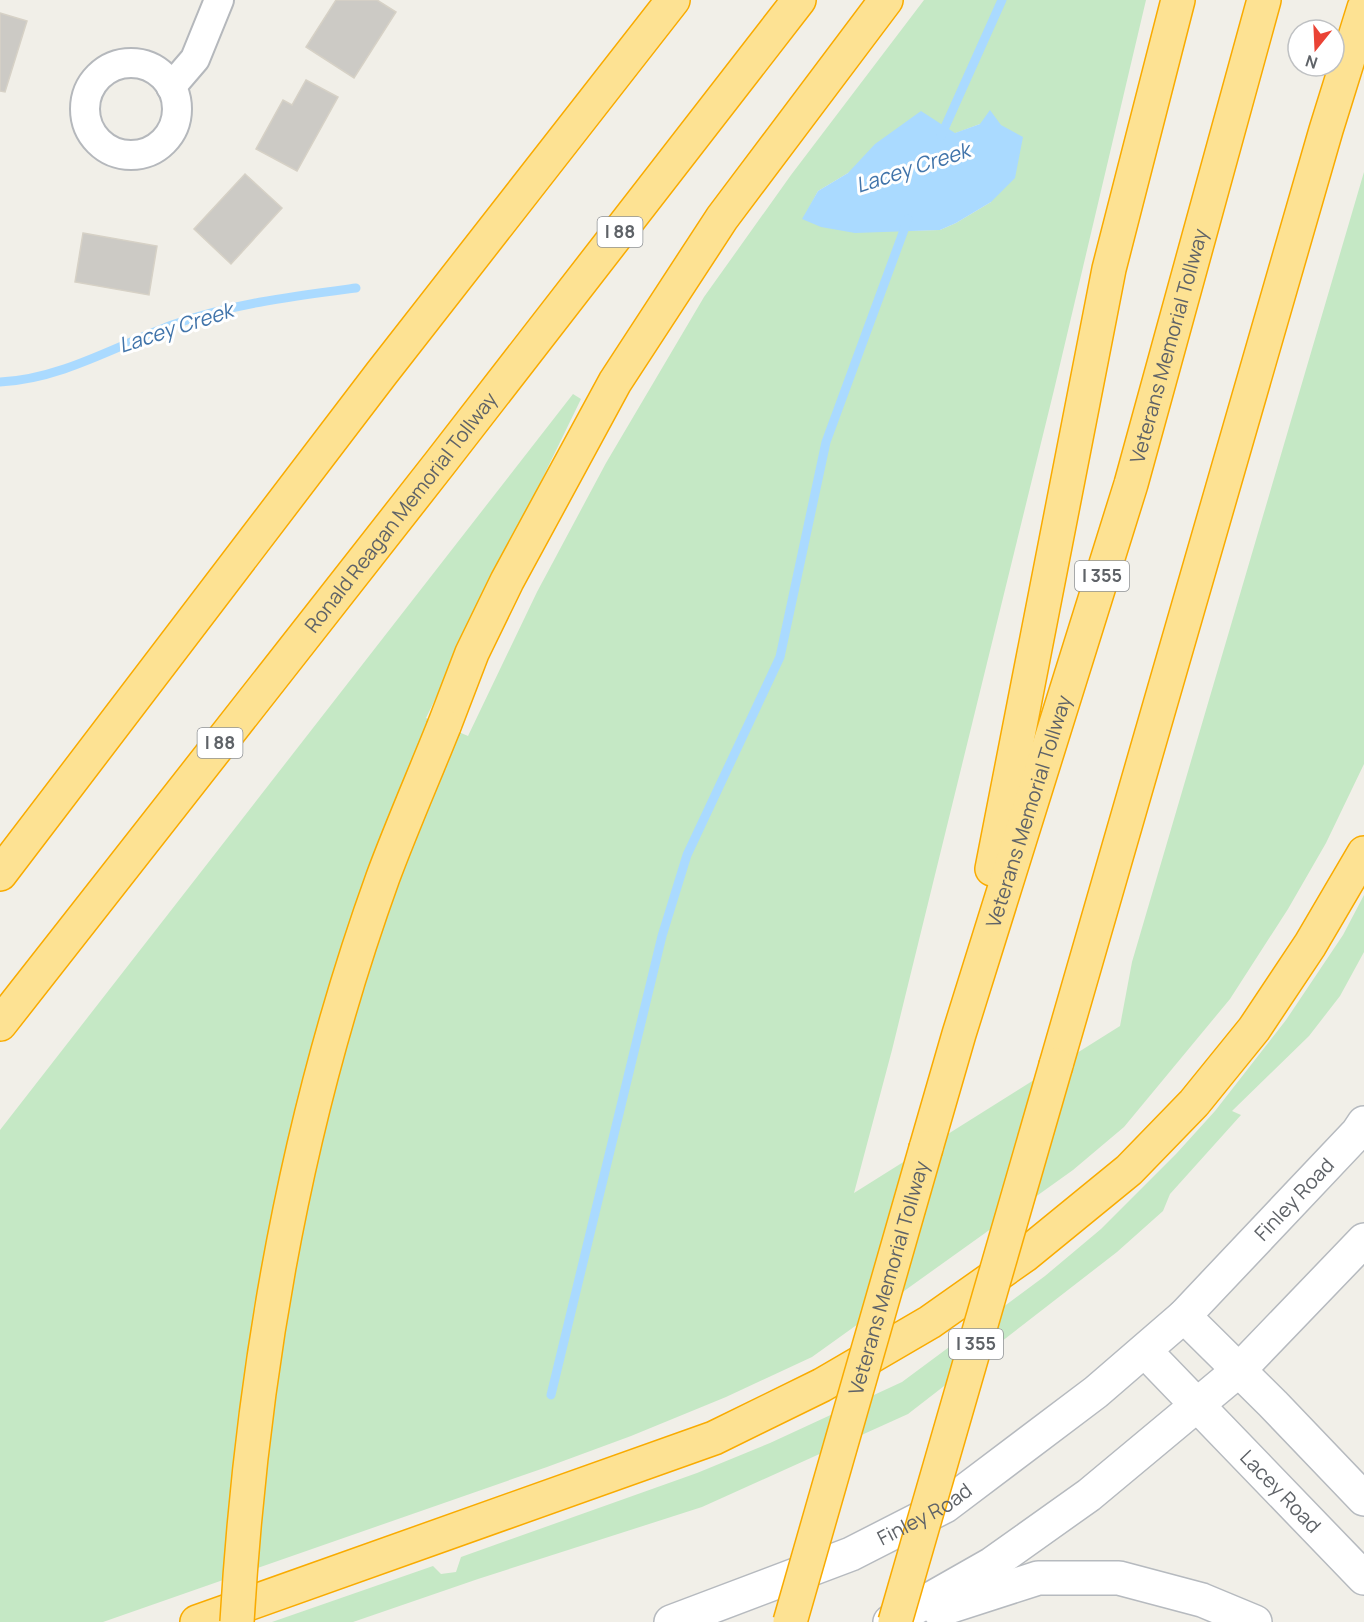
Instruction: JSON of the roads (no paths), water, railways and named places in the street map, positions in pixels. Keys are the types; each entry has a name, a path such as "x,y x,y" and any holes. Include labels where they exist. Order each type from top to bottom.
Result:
{"highway":[{"path":"0,874 381,374 673,0"},
{"name":"Ronald Reagan Memorial Tollway","path":"0,1023 454,445 799,0"},
{"path":"237,1622 248,1486 261,1384 277,1281 310,1122 348,988 383,877 472,653 507,581 615,382 722,218 886,0"},
{"path":"959,1034 1109,269 1178,0"},
{"name":"Veterans Memorial Tollway","path":"790,1622 959,1034 1131,484 1264,0"},
{"name":"I 355","path":"898,1622 1056,1065 1326,130 1364,8"},
{"path":"197,1622 714,1438 822,1385 930,1322 1025,1255 1120,1177 1194,1103 1254,1029 1310,945 1364,853"}],"main road":[{"name":"Finley Road","path":"670,1622 851,1554 945,1506 1036,1438 1145,1351 1184,1316 1364,1123"},
{"path":"890,1622 992,1564 1089,1495 1239,1370 1364,1240"},
{"path":"1184,1316 1364,1498"},
{"path":"1145,1351 1197,1404"},
{"name":"Lacey Road","path":"1197,1404 1364,1578"},
{"path":"898,1622 1038,1578 1119,1578 1202,1600 1255,1622"}],"street":[{"path":"171,87 195,59 219,0"}],"water":[{"path":"990,110 1001,125 1023,137 1015,178 991,202 956,223 940,230 855,233 821,227 802,219 818,191 848,173 875,144 921,111 955,133 980,124"}],"waterway":[{"path":"941,136 1002,0"},
{"path":"551,1395 662,936 687,855 780,657 826,442 908,219"},
{"name":"Lacey Creek","path":"0,382 45,375 172,325 217,311 356,288"}]}
